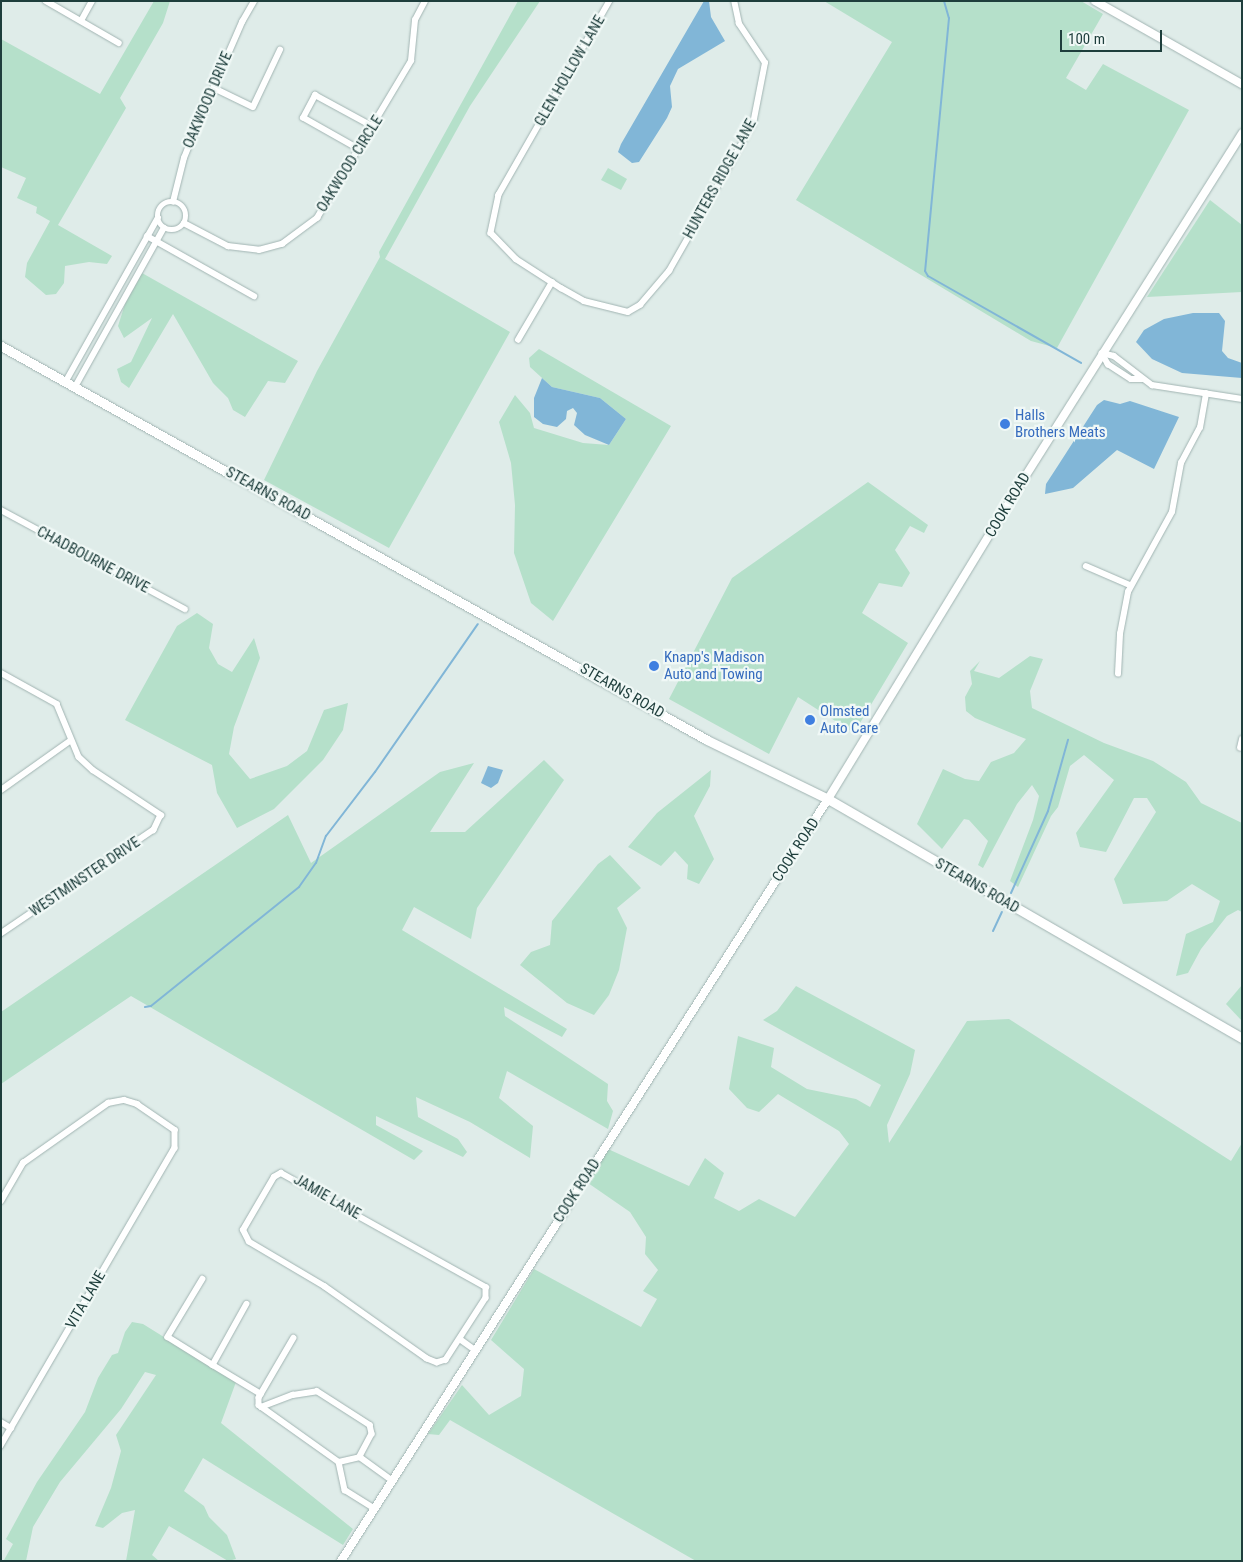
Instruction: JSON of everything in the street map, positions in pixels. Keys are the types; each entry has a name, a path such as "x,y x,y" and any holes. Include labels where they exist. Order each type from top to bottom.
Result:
{"main road":[{"name":"STEARNS ROAD","path":"1,346 707,740 828,799 1242,1038"}],"street":[{"path":"46,1 119,43"},
{"path":"81,21 92,1"},
{"name":"OAKWOOD DRIVE","path":"173,202 184,158 238,30 254,1"},
{"name":"OAKWOOD CIRCLE","path":"184,223 238,249 259,250 282,244 317,218 360,150 412,61 415,20 425,1"},
{"name":"GLEN HOLLOW LANE","path":"552,282 516,259 491,233 499,195 610,1"},
{"name":"HUNTERS RIDGE LANE","path":"552,282 584,301 628,312 640,305 668,271 753,124 759,103 765,63 739,24 734,1"},
{"path":"1095,1 1242,84"},
{"path":"214,88 253,107 280,50"},
{"path":"360,150 303,118 315,95 374,126"},
{"name":"COOK ROAD","path":"340,1561 828,799 1102,353 1242,133"},
{"path":"66,381 158,218 161,207 173,202 184,210 184,223 177,230 164,228"},
{"path":"158,218 164,228"},
{"path":"75,387 164,228"},
{"path":"147,236 254,296"},
{"path":"518,340 552,282"},
{"path":"1102,353 1108,364 1131,379 1142,379"},
{"path":"1102,353 1121,361 1137,371 1142,379 1152,385 1242,399"},
{"path":"1118,674 1120,634 1130,585 1172,512 1181,463 1200,428 1206,394"},
{"name":"CHADBOURNE DRIVE","path":"1,510 185,609"},
{"path":"1086,566 1130,585"},
{"path":"1,673 57,704 66,719 70,741 1,790"},
{"path":"1240,748 1242,739"},
{"name":"WESTMINSTER DRIVE","path":"1,934 154,830 161,815 93,770 79,757 70,741"},
{"name":"VITA LANE","path":"1,1201 23,1163 108,1103 124,1100 137,1104 175,1130 177,1140 170,1155 1,1446"},
{"name":"JAMIE LANE","path":"281,1172 289,1174 486,1287 486,1298 460,1340 446,1360 433,1362 324,1287 249,1242 243,1230 274,1176 281,1172"},
{"path":"203,1280 168,1337 261,1394"},
{"path":"212,1365 247,1304"},
{"path":"294,1338 258,1401 261,1407 339,1462 345,1490 374,1508"},
{"path":"460,1340 476,1350"},
{"path":"261,1407 293,1395 317,1391 370,1425 372,1434 360,1458"},
{"path":"1,1422 11,1428"},
{"path":"339,1462 360,1458 392,1480"}],"green space":[{"path":"154,1 170,1 163,23 120,98 126,108 58,225 112,256 107,264 89,262 65,266 64,283 56,294 46,295 25,277 27,263 50,221 36,213 37,207 17,198 26,178 1,167 1,39 100,94"},
{"path":"518,1 540,1 470,106 385,259 510,332 389,548 264,480 317,371 380,257 379,252"},
{"path":"824,1 1081,1 1103,14 1066,78 1086,90 1103,64 1189,110 1057,348 1031,341 796,200 892,42"},
{"path":"608,168 627,179 621,190 601,180"},
{"path":"1210,200 1242,225 1242,292 1147,297"},
{"path":"142,273 298,361 285,383 268,381 245,417 233,410 228,398 213,383 173,314 129,388 121,382 117,369 131,362 152,318 124,338 118,326 125,304"},
{"path":"539,349 671,426 553,621 531,603 514,553 515,505 511,463 499,422 515,395 530,413 534,428 583,443 609,445 626,419 600,398 552,387 530,367 529,358"},
{"path":"868,482 928,525 924,533 910,526 895,550 910,573 902,587 879,583 862,613 908,643 854,733 798,697 769,754 669,699 732,578"},
{"path":"197,613 213,624 209,648 218,664 232,672 254,638 260,658 234,727 229,754 250,779 287,766 307,751 324,710 348,703 343,730 323,760 274,809 237,828 217,793 212,765 125,720 177,626"},
{"path":"1030,656 1043,659 1030,691 1032,708 1104,743 1153,761 1186,782 1201,803 1242,823 1242,912 1238,910 1227,916 1201,949 1188,973 1176,976 1186,934 1213,922 1220,901 1192,884 1167,901 1123,904 1114,879 1156,812 1147,798 1134,798 1106,852 1080,847 1076,833 1114,780 1084,755 1070,766 1058,807 1051,816 1018,887 1010,881 1033,820 1039,796 1032,785 1017,804 983,868 978,865 988,841 969,820 964,819 942,849 917,824 943,769 965,779 979,781 991,762 1014,753 1026,739 975,718 966,711 965,697 972,684 970,671 980,661 974,671 999,678"},
{"path":"544,760 564,780 477,908 471,939 414,907 402,930 567,1029 562,1037 504,1007 505,1016 608,1084 607,1101 613,1111 608,1129 507,1071 499,1098 533,1126 530,1158 470,1122 416,1097 418,1117 458,1139 467,1152 463,1157 376,1116 376,1125 423,1151 414,1160 131,996 1,1084 1,1012 288,815 311,863 440,772 474,763 430,832 465,832"},
{"path":"711,770 710,786 694,816 714,859 699,884 687,879 688,865 675,851 661,866 628,847 657,813"},
{"path":"610,855 641,888 617,908 627,928 619,970 609,995 594,1015 567,1003 520,965 531,952 550,945 552,921 598,864"},
{"path":"1242,985 1242,1021 1226,1004"},
{"path":"796,986 915,1050 910,1074 887,1125 889,1143 967,1021 1009,1019 1231,1161 1242,1143 1242,1561 696,1561 450,1420 439,1435 428,1434 462,1385 489,1415 521,1396 524,1369 491,1340 534,1269 641,1327 657,1299 643,1291 658,1270 645,1254 646,1237 630,1212 588,1183 608,1149 689,1186 705,1158 724,1173 714,1198 739,1211 759,1199 795,1217 849,1144 839,1131 778,1094 759,1112 747,1108 729,1089 738,1036 774,1048 771,1067 807,1089 856,1099 870,1107 881,1085 763,1020 777,1011"},
{"path":"132,1322 143,1324 236,1382 221,1423 353,1529 343,1545 203,1458 184,1491 204,1506 209,1517 227,1535 236,1559 228,1561 169,1526 152,1555 159,1561 126,1561 135,1510 122,1513 103,1528 95,1526 111,1488 121,1451 116,1435 156,1375 145,1372 121,1409 60,1482 33,1527 26,1561 4,1560 13,1544 6,1539 37,1482 85,1412 98,1378 112,1355 118,1353 125,1332"}],"water":[{"path":"704,1 709,1 711,17 725,41 678,69 670,86 672,107 667,118 639,162 632,163 618,152 621,144"},
{"path":"1193,313 1219,313 1225,321 1222,351 1228,358 1242,363 1242,378 1182,373 1152,359 1136,342 1144,330 1164,319"},
{"path":"542,378 552,387 600,398 626,419 609,445 585,435 574,425 577,413 573,408 567,411 566,419 557,427 543,424 534,417 534,398"},
{"path":"1104,400 1120,404 1130,401 1179,417 1154,469 1117,450 1073,488 1045,494 1046,484 1097,405"},
{"path":"488,766 503,770 498,783 491,788 481,783"}],"waterway":[{"path":"944,1 949,18 925,271 928,276 1081,363"},
{"path":"145,1007 151,1006 299,887 316,863 326,836 375,772 478,624"},
{"path":"1011,893 1048,811 1068,740"},
{"path":"993,931 1002,912"}],"place":[{"name":"Halls Brothers Meats","path":"1005,424"},
{"name":"Knapp's Madison Auto and Towing","path":"654,666"},
{"name":"Olmsted Auto Care","path":"810,720"}]}
